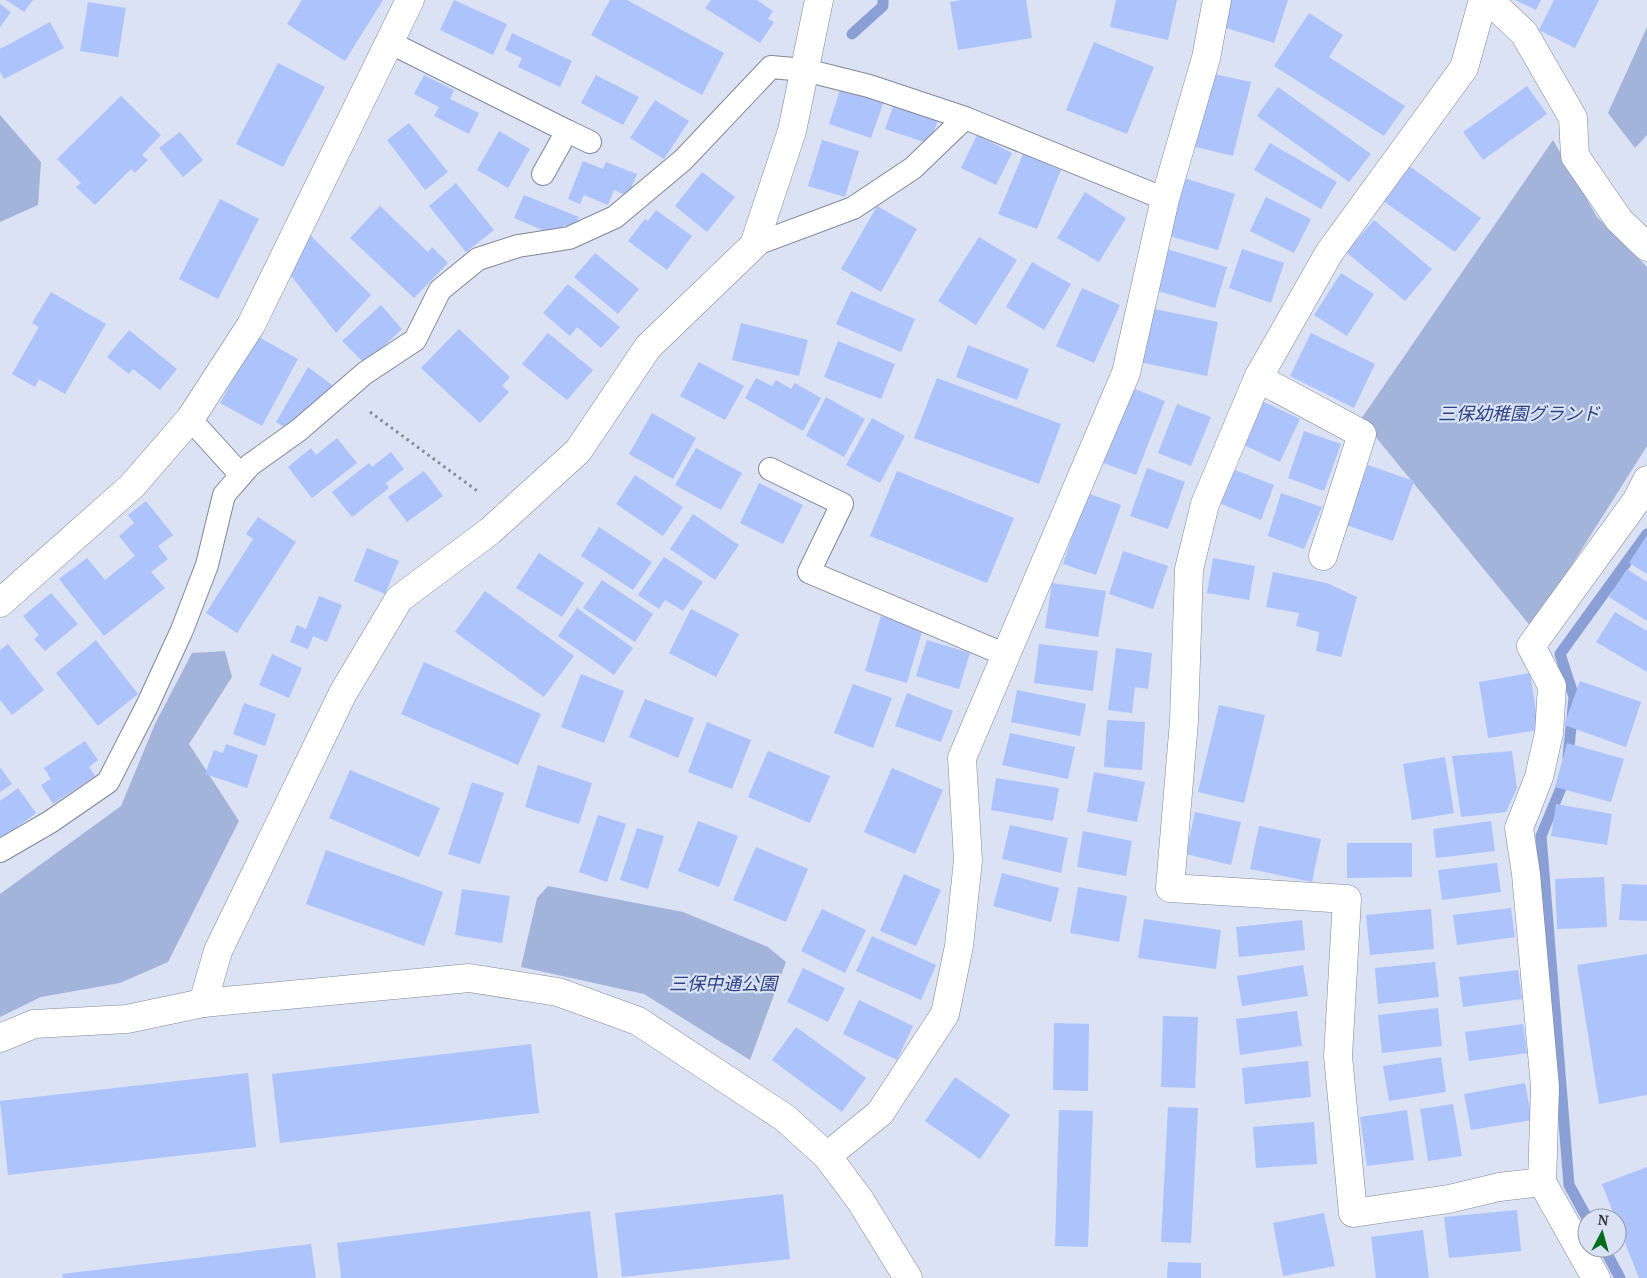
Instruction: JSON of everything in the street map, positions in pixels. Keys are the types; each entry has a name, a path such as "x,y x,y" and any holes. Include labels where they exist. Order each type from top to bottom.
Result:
{"street":[{"path":"0,603 132,486 190,420 251,324 410,0"},
{"path":"203,1003 218,951 339,702 399,599 490,531 578,451 648,346 754,245 792,131 819,0"},
{"path":"827,1156 880,1113 945,1014 959,946 968,860 962,758 1126,373 1165,200 1206,58 1216,0"},
{"path":"1483,0 1464,68 1329,253 1258,378 1205,504 1189,569 1184,721 1170,888 1347,899 1338,1056 1354,1213 1449,1198 1499,1187 1542,1182"},
{"path":"1489,0 1524,33 1573,118 1575,156 1619,220 1647,247"},
{"path":"1258,378 1362,434 1323,556"},
{"path":"1596,1278 1542,1182 1545,1087 1526,874 1519,828 1539,777 1549,733 1552,686 1531,646 1637,500 1647,480"},
{"path":"0,1038 34,1024 127,1019 203,1003 469,978 558,992 638,1020 785,1118 827,1156 860,1200 908,1278"}],"lane":[{"path":"389,42 590,142"},
{"path":"0,851 50,822 108,782 147,706 182,630 208,565 224,495 250,465 299,430 365,373 414,340 440,290 478,259 518,246 569,238 615,217 683,160 771,67 805,70 870,86 965,118 1165,200"},
{"path":"754,245 853,208 913,168 965,118"},
{"path":"543,174 567,131"},
{"path":"190,420 241,475"},
{"path":"770,469 842,504 809,572 1006,655"}],"path":[{"path":"343,392 508,515"}],"green space":[{"path":"1647,27 1647,135 1635,148 1608,113"},
{"path":"0,115 41,162 38,205 0,222"},
{"name":"三保幼稚園グランド","path":"1553,140 1597,217 1647,267 1647,446 1532,628 1361,419"},
{"path":"225,651 232,677 189,744 239,821 168,962 120,983 41,997 0,1017 0,894 121,806 155,724 192,653"},
{"name":"三保中通公園","path":"548,886 683,912 768,947 786,962 750,1060 644,994 521,967 537,898"}],"building":[{"path":"6,0 33,0 24,12"},
{"path":"302,0 383,0 345,61 287,24"},
{"path":"454,0 507,24 493,55 440,30"},
{"path":"610,0 627,0 724,53 702,95 591,35"},
{"path":"711,0 757,0 773,11 768,19 774,22 760,43 705,8"},
{"path":"962,0 1026,0 1032,38 958,50 950,2"},
{"path":"1116,0 1177,0 1168,40 1110,27"},
{"path":"1225,0 1288,0 1274,43 1217,25"},
{"path":"1515,0 1541,0 1536,10"},
{"path":"1554,0 1599,0 1575,48 1539,30"},
{"path":"88,2 126,8 118,57 80,51"},
{"path":"0,4 11,12 0,27"},
{"path":"1309,13 1343,35 1329,57 1405,106 1384,136 1274,66"},
{"path":"50,22 64,48 4,79 0,72 0,49"},
{"path":"512,33 572,61 560,87 518,67 522,58 505,50"},
{"path":"1094,42 1154,67 1127,134 1066,110"},
{"path":"278,63 325,87 283,167 236,144"},
{"path":"1209,73 1251,82 1233,156 1192,146"},
{"path":"424,75 454,90 450,99 479,113 469,134 434,116 439,107 414,94"},
{"path":"596,75 639,97 623,125 581,103"},
{"path":"842,84 885,98 871,138 829,124"},
{"path":"1527,86 1547,114 1483,160 1463,132"},
{"path":"1278,87 1371,154 1349,182 1257,116"},
{"path":"121,96 161,135 142,155 148,160 135,173 131,169 95,205 76,187 81,183 57,159"},
{"path":"655,100 689,121 664,159 630,138"},
{"path":"895,101 939,116 930,144 885,129"},
{"path":"409,123 448,172 425,190 387,140"},
{"path":"499,131 530,149 508,188 477,170"},
{"path":"180,132 203,160 183,177 159,148"},
{"path":"977,135 1012,153 996,185 961,168"},
{"path":"822,140 859,151 845,197 808,186"},
{"path":"1270,143 1337,182 1321,209 1254,170"},
{"path":"1023,154 1061,170 1037,229 998,214"},
{"path":"583,161 603,169 606,162 637,174 628,196 614,190 608,205 584,195 580,204 568,199"},
{"path":"1408,165 1481,218 1455,252 1382,200"},
{"path":"702,172 735,197 707,232 675,206"},
{"path":"1181,177 1235,194 1218,250 1163,234"},
{"path":"456,183 494,230 466,252 429,206"},
{"path":"1085,192 1126,218 1099,262 1057,238"},
{"path":"524,195 579,217 574,229 564,225 559,237 514,218"},
{"path":"1266,197 1311,219 1294,253 1250,231"},
{"path":"220,199 259,219 218,299 179,279"},
{"path":"380,206 428,252 432,247 448,263 414,298 350,238"},
{"path":"877,206 917,229 881,292 841,269"},
{"path":"656,210 692,236 667,270 628,241 645,219 648,221"},
{"path":"1374,220 1432,269 1405,301 1346,252"},
{"path":"309,234 371,295 336,333 289,273"},
{"path":"979,237 1017,260 976,325 938,301"},
{"path":"1160,247 1227,267 1215,308 1148,288"},
{"path":"1242,249 1284,263 1271,303 1229,288"},
{"path":"595,253 639,289 618,314 574,277"},
{"path":"1032,262 1071,284 1044,330 1006,307"},
{"path":"1341,273 1374,294 1347,336 1314,315"},
{"path":"568,284 620,327 601,348 577,327 570,336 543,313"},
{"path":"1082,288 1120,305 1094,363 1056,346"},
{"path":"851,291 915,319 901,352 836,324"},
{"path":"51,292 106,324 65,394 39,379 35,387 12,374 39,327 32,323"},
{"path":"381,305 402,329 365,364 342,341"},
{"path":"1145,307 1218,322 1207,376 1134,361"},
{"path":"741,323 808,340 799,376 732,360"},
{"path":"459,329 510,377 502,386 509,392 480,423 421,368"},
{"path":"129,330 177,369 160,390 133,369 129,374 107,357"},
{"path":"548,333 593,370 567,400 522,364"},
{"path":"1311,333 1375,364 1354,408 1290,376"},
{"path":"257,336 298,359 262,426 220,403"},
{"path":"838,341 895,364 881,399 824,377"},
{"path":"968,345 1029,369 1017,400 956,377"},
{"path":"699,362 744,386 725,420 680,396"},
{"path":"308,367 340,391 291,431 276,422"},
{"path":"756,378 772,386 776,380 791,389 795,383 821,398 803,431 745,398"},
{"path":"937,378 1061,424 1039,484 914,438"},
{"path":"1127,386 1165,401 1136,475 1098,461"},
{"path":"826,397 865,419 844,457 806,436"},
{"path":"1260,400 1300,419 1280,462 1240,443"},
{"path":"1177,404 1211,417 1191,466 1158,453"},
{"path":"652,413 696,438 673,479 629,454"},
{"path":"872,418 905,436 880,483 846,465"},
{"path":"1304,431 1341,444 1324,491 1288,478"},
{"path":"337,438 357,463 312,498 288,467 311,448 316,455"},
{"path":"696,448 742,473 721,510 675,485"},
{"path":"391,452 404,469 386,483 389,488 352,517 332,492 369,463 372,467"},
{"path":"1368,465 1414,481 1393,541 1346,525"},
{"path":"1227,467 1274,485 1261,520 1214,501"},
{"path":"1147,468 1185,482 1168,529 1130,516"},
{"path":"424,471 443,496 407,522 388,497"},
{"path":"897,471 1014,518 987,583 870,536"},
{"path":"635,475 683,507 663,536 616,504"},
{"path":"759,483 803,505 783,544 740,523"},
{"path":"1087,493 1121,505 1096,575 1063,564"},
{"path":"1281,493 1322,507 1304,549 1268,536"},
{"path":"146,501 173,535 158,546 168,559 151,572 165,588 104,636 59,579 87,558 105,580 135,556 119,536 134,523 128,515"},
{"path":"693,514 739,545 715,580 670,549"},
{"path":"258,517 296,542 237,633 206,613 253,539 246,534"},
{"path":"599,527 652,562 633,590 581,556"},
{"path":"1647,535 1647,574 1629,563"},
{"path":"367,548 399,561 385,594 354,581"},
{"path":"1123,551 1168,566 1153,609 1109,594"},
{"path":"539,553 584,583 562,617 516,588"},
{"path":"664,557 703,582 683,611 665,600 659,609 638,595"},
{"path":"1213,558 1255,566 1249,600 1207,593"},
{"path":"1627,569 1647,582 1647,621 1609,597"},
{"path":"1273,572 1327,583 1357,597 1341,657 1316,651 1319,632 1296,626 1299,613 1266,607"},
{"path":"602,580 653,614 635,642 583,608"},
{"path":"1052,583 1106,591 1098,637 1045,628"},
{"path":"485,591 574,656 544,697 455,632"},
{"path":"51,593 78,624 45,651 34,639 39,635 23,616"},
{"path":"319,596 342,605 327,642 313,636 308,649 290,642 297,625 306,629"},
{"path":"577,608 633,648 614,675 558,636"},
{"path":"691,609 739,634 716,677 669,653"},
{"path":"1615,612 1647,631 1647,672 1596,642"},
{"path":"881,616 923,628 907,683 865,671"},
{"path":"96,640 138,694 98,726 56,673"},
{"path":"927,640 970,653 959,689 916,676"},
{"path":"8,644 44,690 12,715 0,700 0,650"},
{"path":"1039,644 1098,651 1093,691 1034,683"},
{"path":"1116,648 1152,653 1148,689 1135,687 1132,713 1108,710"},
{"path":"272,654 302,668 289,698 259,685"},
{"path":"424,662 541,714 518,765 401,714"},
{"path":"1530,673 1539,730 1488,738 1479,682"},
{"path":"581,674 624,691 604,743 561,727"},
{"path":"1580,681 1641,702 1626,747 1564,725"},
{"path":"853,684 892,698 873,748 834,733"},
{"path":"1017,690 1086,704 1080,736 1011,722"},
{"path":"907,693 953,711 941,742 895,726"},
{"path":"645,699 694,718 678,758 629,737"},
{"path":"244,703 276,714 265,746 233,734"},
{"path":"1219,705 1265,715 1244,803 1198,792"},
{"path":"1107,720 1145,722 1142,770 1104,767"},
{"path":"707,722 751,740 732,789 688,772"},
{"path":"1010,733 1075,747 1068,779 1002,765"},
{"path":"85,741 98,760 89,767 95,776 53,804 41,785 51,779 44,768"},
{"path":"1567,743 1624,759 1611,802 1555,787"},
{"path":"226,744 258,755 247,788 205,774 214,750 223,753"},
{"path":"768,751 830,776 810,823 748,797"},
{"path":"1512,751 1517,788 1506,812 1461,817 1452,756"},
{"path":"1445,757 1454,813 1412,820 1403,764"},
{"path":"538,765 592,783 579,824 525,807"},
{"path":"0,767 12,784 0,792"},
{"path":"892,768 943,790 915,854 864,832"},
{"path":"350,770 440,808 419,857 329,818"},
{"path":"1094,772 1145,782 1137,822 1087,812"},
{"path":"996,778 1059,788 1053,821 991,810"},
{"path":"472,782 504,793 480,864 448,854"},
{"path":"18,788 36,813 0,840 0,801"},
{"path":"1556,804 1612,814 1607,845 1551,836"},
{"path":"1195,812 1241,822 1231,865 1186,854"},
{"path":"598,815 626,824 607,882 579,872"},
{"path":"698,821 738,836 719,887 678,871"},
{"path":"1491,821 1495,851 1436,858 1433,829"},
{"path":"1010,825 1068,838 1061,873 1002,859"},
{"path":"1259,826 1321,839 1312,882 1250,869"},
{"path":"637,828 664,836 648,889 620,880"},
{"path":"1083,831 1132,841 1126,876 1077,867"},
{"path":"1347,843 1412,843 1412,877 1347,878"},
{"path":"756,847 808,869 786,922 733,900"},
{"path":"326,850 443,892 424,946 306,904"},
{"path":"1497,863 1501,892 1442,900 1438,870"},
{"path":"1002,873 1059,888 1051,922 993,906"},
{"path":"904,874 941,890 916,946 880,931"},
{"path":"1604,877 1607,927 1557,929 1555,879"},
{"path":"1622,884 1647,885 1647,921 1619,920"},
{"path":"1078,887 1127,896 1119,942 1070,933"},
{"path":"462,889 510,896 502,943 455,935"},
{"path":"1511,908 1515,937 1457,945 1453,915"},
{"path":"822,909 866,930 845,973 801,951"},
{"path":"1431,909 1434,949 1370,955 1366,915"},
{"path":"1144,919 1221,930 1216,969 1138,958"},
{"path":"1302,920 1305,950 1239,957 1236,927"},
{"path":"872,936 936,965 921,1000 856,971"},
{"path":"1647,954 1647,1095 1599,1104 1577,965"},
{"path":"1435,962 1439,997 1378,1004 1375,968"},
{"path":"1303,965 1308,996 1242,1006 1237,976"},
{"path":"803,968 845,988 828,1022 787,1002"},
{"path":"1518,970 1522,999 1463,1007 1459,977"},
{"path":"859,1000 913,1026 897,1060 843,1034"},
{"path":"1438,1008 1442,1046 1382,1053 1378,1015"},
{"path":"1297,1011 1302,1046 1240,1055 1236,1019"},
{"path":"1163,1016 1198,1017 1195,1088 1161,1087"},
{"path":"1054,1023 1089,1024 1088,1091 1053,1090"},
{"path":"1523,1024 1527,1053 1469,1061 1465,1032"},
{"path":"796,1027 866,1078 842,1112 772,1060"},
{"path":"531,1044 539,1113 280,1143 272,1074"},
{"path":"1441,1057 1446,1092 1389,1101 1383,1066"},
{"path":"1308,1061 1311,1097 1245,1104 1242,1068"},
{"path":"248,1073 256,1147 8,1175 0,1101"},
{"path":"955,1077 1010,1115 980,1159 925,1121"},
{"path":"1525,1083 1532,1120 1471,1130 1464,1094"},
{"path":"1453,1104 1462,1156 1428,1161 1420,1109"},
{"path":"1168,1107 1198,1108 1191,1243 1161,1242"},
{"path":"1059,1110 1093,1111 1088,1247 1055,1246"},
{"path":"1407,1110 1414,1160 1367,1166 1360,1117"},
{"path":"1314,1122 1317,1164 1256,1168 1253,1127"},
{"path":"1647,1167 1647,1278 1639,1278 1627,1248 1627,1208 1611,1208 1602,1184"},
{"path":"783,1194 790,1259 622,1277 615,1213"},
{"path":"1517,1210 1521,1251 1449,1258 1444,1217"},
{"path":"590,1211 598,1278 341,1278 337,1243"},
{"path":"1324,1213 1335,1266 1283,1276 1273,1223"},
{"path":"1423,1230 1429,1278 1376,1278 1371,1237"},
{"path":"311,1244 316,1278 63,1278 62,1274"},
{"path":"1168,1262 1201,1263 1201,1278 1167,1278"}],"waterway":[{"path":"852,34 883,6 883,0"},
{"path":"1568,757 1574,697 1560,654 1647,534"},
{"path":"1566,776 1541,836 1569,1185 1582,1208"},
{"path":"1609,1258 1620,1278"}]}
